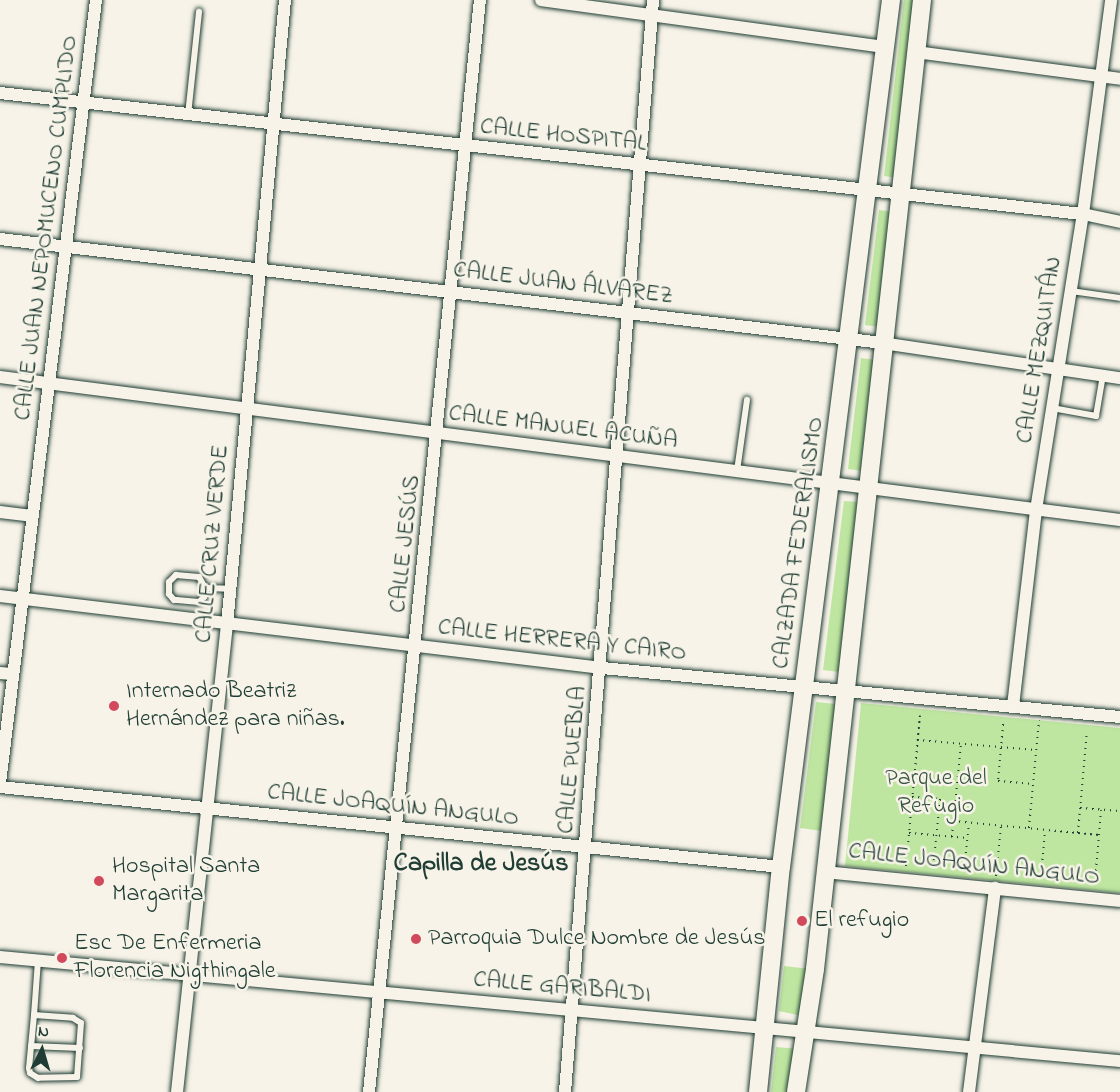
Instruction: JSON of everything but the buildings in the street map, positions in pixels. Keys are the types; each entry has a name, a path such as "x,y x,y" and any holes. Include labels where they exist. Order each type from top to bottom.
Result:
{"main road":[{"name":"CALZADA FEDERALISMO","path":"758,1092 781,867 851,339 891,0"},
{"path":"796,1092 806,1032 825,872 843,692 922,0"}],"street":[{"name":"CALLE JUAN NEPOMUCENO CUMPLIDO","path":"0,785 6,674 21,599 85,103 96,0"},
{"name":"CALLE CRUZ VERDE","path":"177,1092 227,625 285,0"},
{"name":"CALLE JESÚS","path":"369,1092 438,434 480,0"},
{"path":"541,0 886,47"},
{"name":"CALLE PUEBLA","path":"565,1092 602,668 653,0"},
{"name":"CALLE MEZQUITÁN","path":"1013,706 1036,510 1083,214 1111,0"},
{"path":"916,52 1120,79"},
{"name":"CALLE HOSPITAL","path":"0,93 869,192 1083,214 1120,222"},
{"name":"CALLE JUAN ÁLVAREZ","path":"0,239 851,339 1120,378"},
{"name":"CALLE MANUEL ACUÑA","path":"0,377 1120,520"},
{"path":"0,512 32,516"},
{"name":"CALLE HERRERA Y CAIRO","path":"0,597 602,668 1120,717"},
{"name":"CALLE JOAQUÍN ANGULO","path":"0,785 781,867"},
{"name":"CALLE JOAQUÍN ANGULO","path":"825,872 1120,901"},
{"path":"969,1092 995,888"},
{"name":"CALLE GARIBALDI","path":"0,957 764,1029 975,1045 1120,1061"}],"lane":[{"path":"188,115 199,12"},
{"path":"1071,291 1120,298"},
{"path":"1052,408 1096,416 1103,375"},
{"path":"737,472 747,400"},
{"path":"176,575 200,577 205,588 204,597 199,602 174,600 168,594 171,576 176,575"},
{"path":"205,588 230,589"},
{"path":"33,1015 78,1019 82,1027 77,1077 38,1078 30,1073 33,1015 38,960"},
{"path":"31,1046 80,1048"}],"path":[{"path":"1029,828 1040,709"},
{"path":"906,866 920,716"},
{"path":"1003,724 998,781 1033,784"},
{"path":"1078,833 1087,731"},
{"path":"917,740 1036,750"},
{"path":"952,837 961,744"},
{"path":"912,796 940,799 933,869"},
{"path":"1080,808 1120,812"},
{"path":"1095,883 1101,810"},
{"path":"953,821 1099,835"},
{"path":"964,872 969,823"},
{"path":"995,888 1001,826"},
{"path":"1041,878 1045,830"},
{"path":"909,833 968,838"}],"green space":[{"path":"904,0 919,0 898,178 884,176"},
{"path":"879,210 894,212 880,327 865,325"},
{"path":"861,358 876,360 863,471 848,469"},
{"path":"844,501 860,502 839,672 823,670"},
{"path":"816,702 836,704 822,831 800,828"},
{"name":"Parque del Refugio","path":"861,703 1120,728 1120,893 845,866"},
{"path":"784,966 810,969 802,1016 779,1011"},
{"path":"776,1047 799,1049 792,1092 771,1092"}],"place":[{"name":"Internado Beatriz Hernández para niñas.","path":"114,706"},
{"name":"Hospital Santa Margarita","path":"99,881"},
{"name":"El refugio","path":"802,921"},
{"name":"Parroquia Dulce Nombre de Jesús","path":"416,939"},
{"name":"Esc De Enfermeria Florencia Nigthingale","path":"62,958"}],"district":[{"name":"Capilla de Jesús","path":"481,865"}]}
